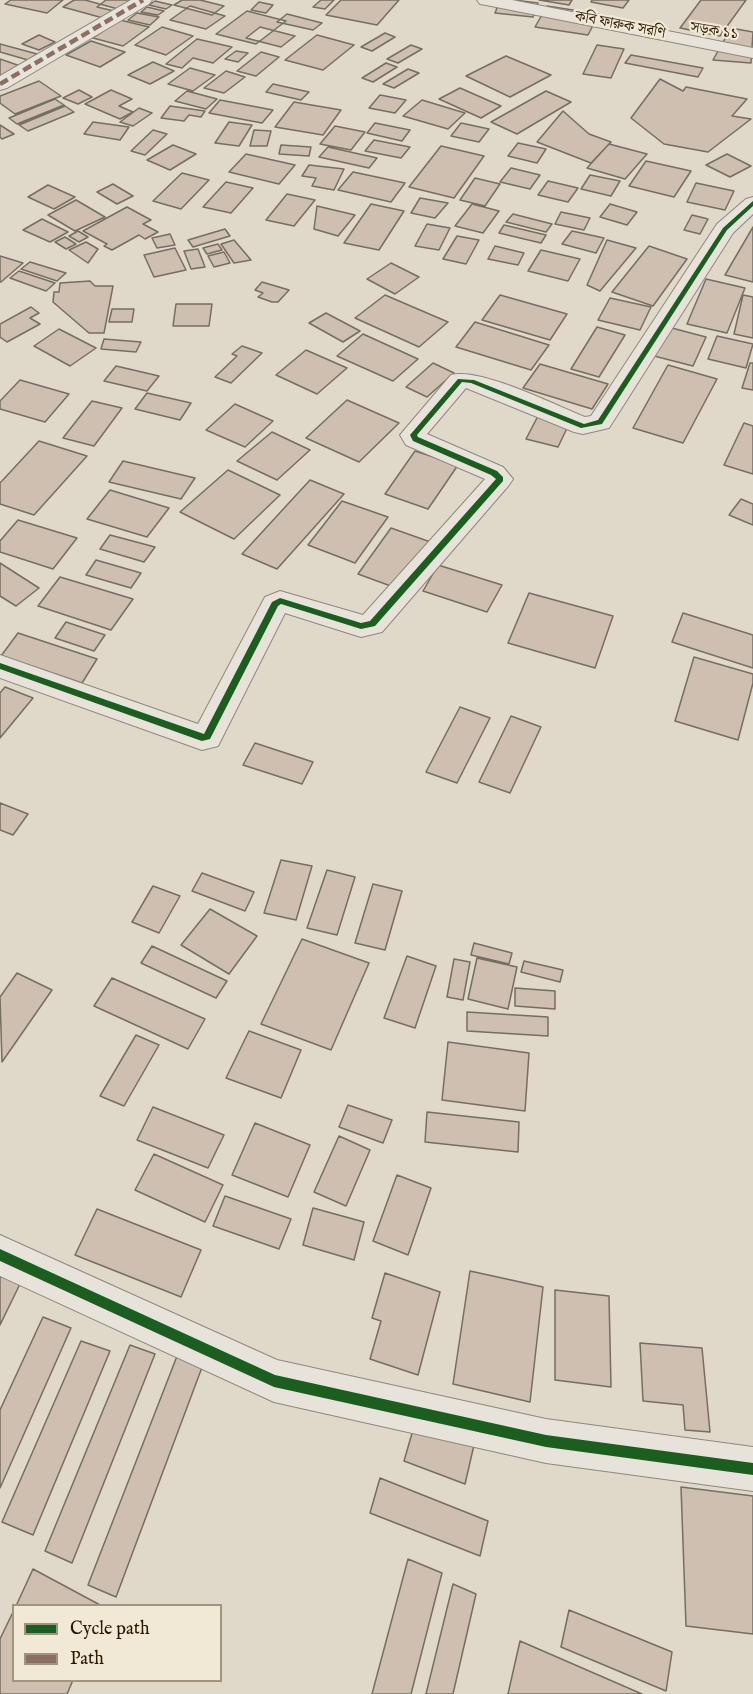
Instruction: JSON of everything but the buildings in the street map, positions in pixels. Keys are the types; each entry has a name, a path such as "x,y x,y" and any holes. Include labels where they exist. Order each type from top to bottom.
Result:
{"street":[{"path":"0,84 143,0"},
{"name":"কবি ফারুক সরণি","path":"486,0 753,53"},
{"name":"সড়ক ১১","path":"497,0 753,38"},
{"name":"কবি ফারুক সরণি","path":"505,0 694,24"},
{"path":"0,666 202,738 207,737 275,604 280,601 361,626 372,624 500,479 494,473 415,439 413,435 460,380 471,381 583,426 600,422 725,229 753,202"},
{"path":"0,1255 274,1381 546,1441 753,1469"}],"marked path":[{"path":"0,84 143,0"}],"cycle path":[{"path":"0,666 202,738 207,737 275,604 280,601 361,626 372,624 500,479 494,473 415,439 413,435 460,380 472,381 583,426 600,422 725,229 753,203"},
{"path":"0,1255 274,1381 546,1441 753,1469"}]}
